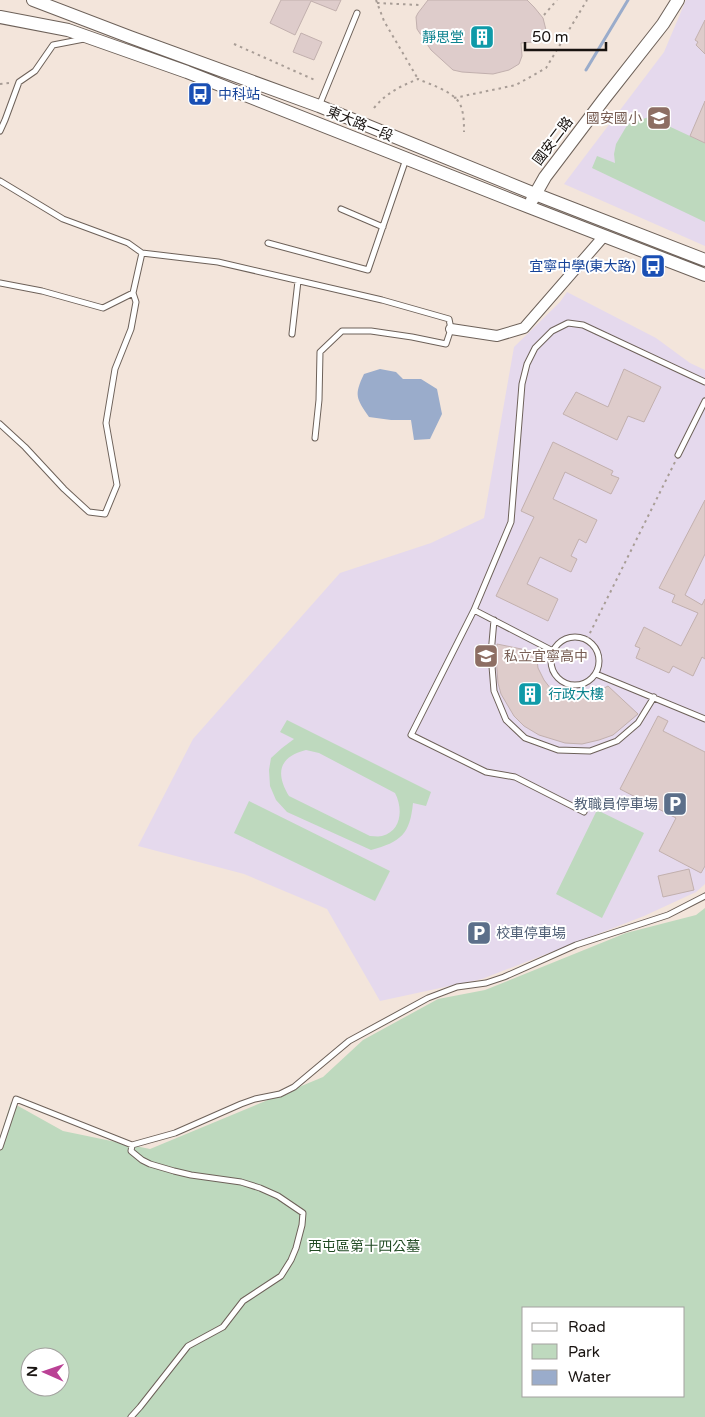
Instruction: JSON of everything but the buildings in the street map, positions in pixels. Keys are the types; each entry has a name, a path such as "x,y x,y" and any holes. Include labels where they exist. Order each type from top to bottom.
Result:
{"street":[{"name":"東大路一段","path":"34,0 139,41 319,106 535,194 705,260"},
{"name":"國安二路","path":"529,207 545,177 663,24 678,0"},
{"name":"東大路一段","path":"0,17 68,30 186,72 705,275"},
{"path":"451,329 497,336 524,328 604,236"}],"lane":[{"path":"319,106 357,13"},
{"path":"0,131 19,82 35,71 53,45 89,38"},
{"path":"268,243 368,270 406,159"},
{"path":"0,181 63,219 128,243 142,253 218,262 382,300 449,319 451,329 446,344 371,331 342,331 320,352 316,438"},
{"path":"340,209 383,228"},
{"path":"0,424 89,512 105,514 117,485 106,423 115,369 133,320 136,302 133,293 142,253"},
{"path":"292,334 298,281"},
{"path":"0,284 42,291 103,308 133,293"},
{"path":"584,812 515,777 486,772 411,735 474,610 511,522 522,384 527,364 535,348 552,331 568,324 583,325 705,382"},
{"path":"678,455 705,401"},
{"path":"474,610 553,651"},
{"path":"494,620 490,654 494,691 506,720 525,738 558,750 590,751 617,741 638,723 654,697"},
{"path":"574,636 587,639 592,643 599,655 599,668 596,674 591,680 578,685 564,682 554,672 551,665 553,651 562,641 568,638 574,636"},
{"path":"596,674 705,719"},
{"path":"0,1147 16,1099 132,1145 175,1133 241,1104 280,1094 294,1087 349,1042 428,998 457,987 495,980 576,945 668,915 705,896"},
{"path":"131,1417 188,1346 223,1327 243,1302 281,1276 296,1248 303,1216 303,1213 278,1196 260,1188 241,1182 191,1175 150,1164 132,1151 132,1145"}],"path":[{"path":"544,15 557,0"},
{"path":"454,98 516,85 546,68 587,0"},
{"path":"420,5 376,2 384,21 418,78 450,94 460,103 464,118 464,132"},
{"path":"234,44 316,80"},
{"path":"374,108 396,88 418,78"},
{"path":"587,639 678,455"}],"shaded area":[{"name":"國安國小","path":"686,0 705,0 705,246 564,184 664,52"},
{"name":"私立宜寧高中","path":"567,292 656,338 690,363 705,370 705,884 696,892 644,916 482,979 380,1001 327,909 244,874 138,846 193,739 340,573 431,543 484,518 514,347 560,302"}],"green space":[{"path":"649,117 705,143 705,222 592,168 597,156 615,163 616,144 626,127 630,123"},
{"path":"287,720 431,792 426,806 413,803 412,814 402,835 390,844 371,850 287,812 276,800 270,786 269,770 271,758 294,739 280,732","holes":["306,750 319,753 395,793 400,812 394,829 382,836 370,836 289,796 281,773 285,762 290,757"]},
{"path":"249,801 390,871 375,901 234,833"},
{"path":"597,810 644,833 602,918 556,894"},
{"name":"西屯區第十四公墓","path":"705,908 705,1417 0,1417 0,1137 11,1102 63,1131 150,1149 323,1077 363,1040 438,999 485,990 626,933 696,915"}],"water":[{"path":"380,369 396,372 403,379 421,379 437,389 442,414 430,439 414,440 411,420 369,417 359,401 359,387 364,374"}],"waterway":[{"path":"586,70 628,0"}],"place":[{"name":"靜思堂","path":"482,37"},
{"name":"中科站","path":"200,94"},
{"name":"國安國小","path":"659,118"},
{"name":"宜寧中學(東大路)","path":"653,266"},
{"name":"私立宜寧高中","path":"486,656"},
{"name":"行政大樓","path":"530,694"},
{"name":"教職員停車場","path":"675,804"},
{"name":"校車停車場","path":"479,933"}]}
